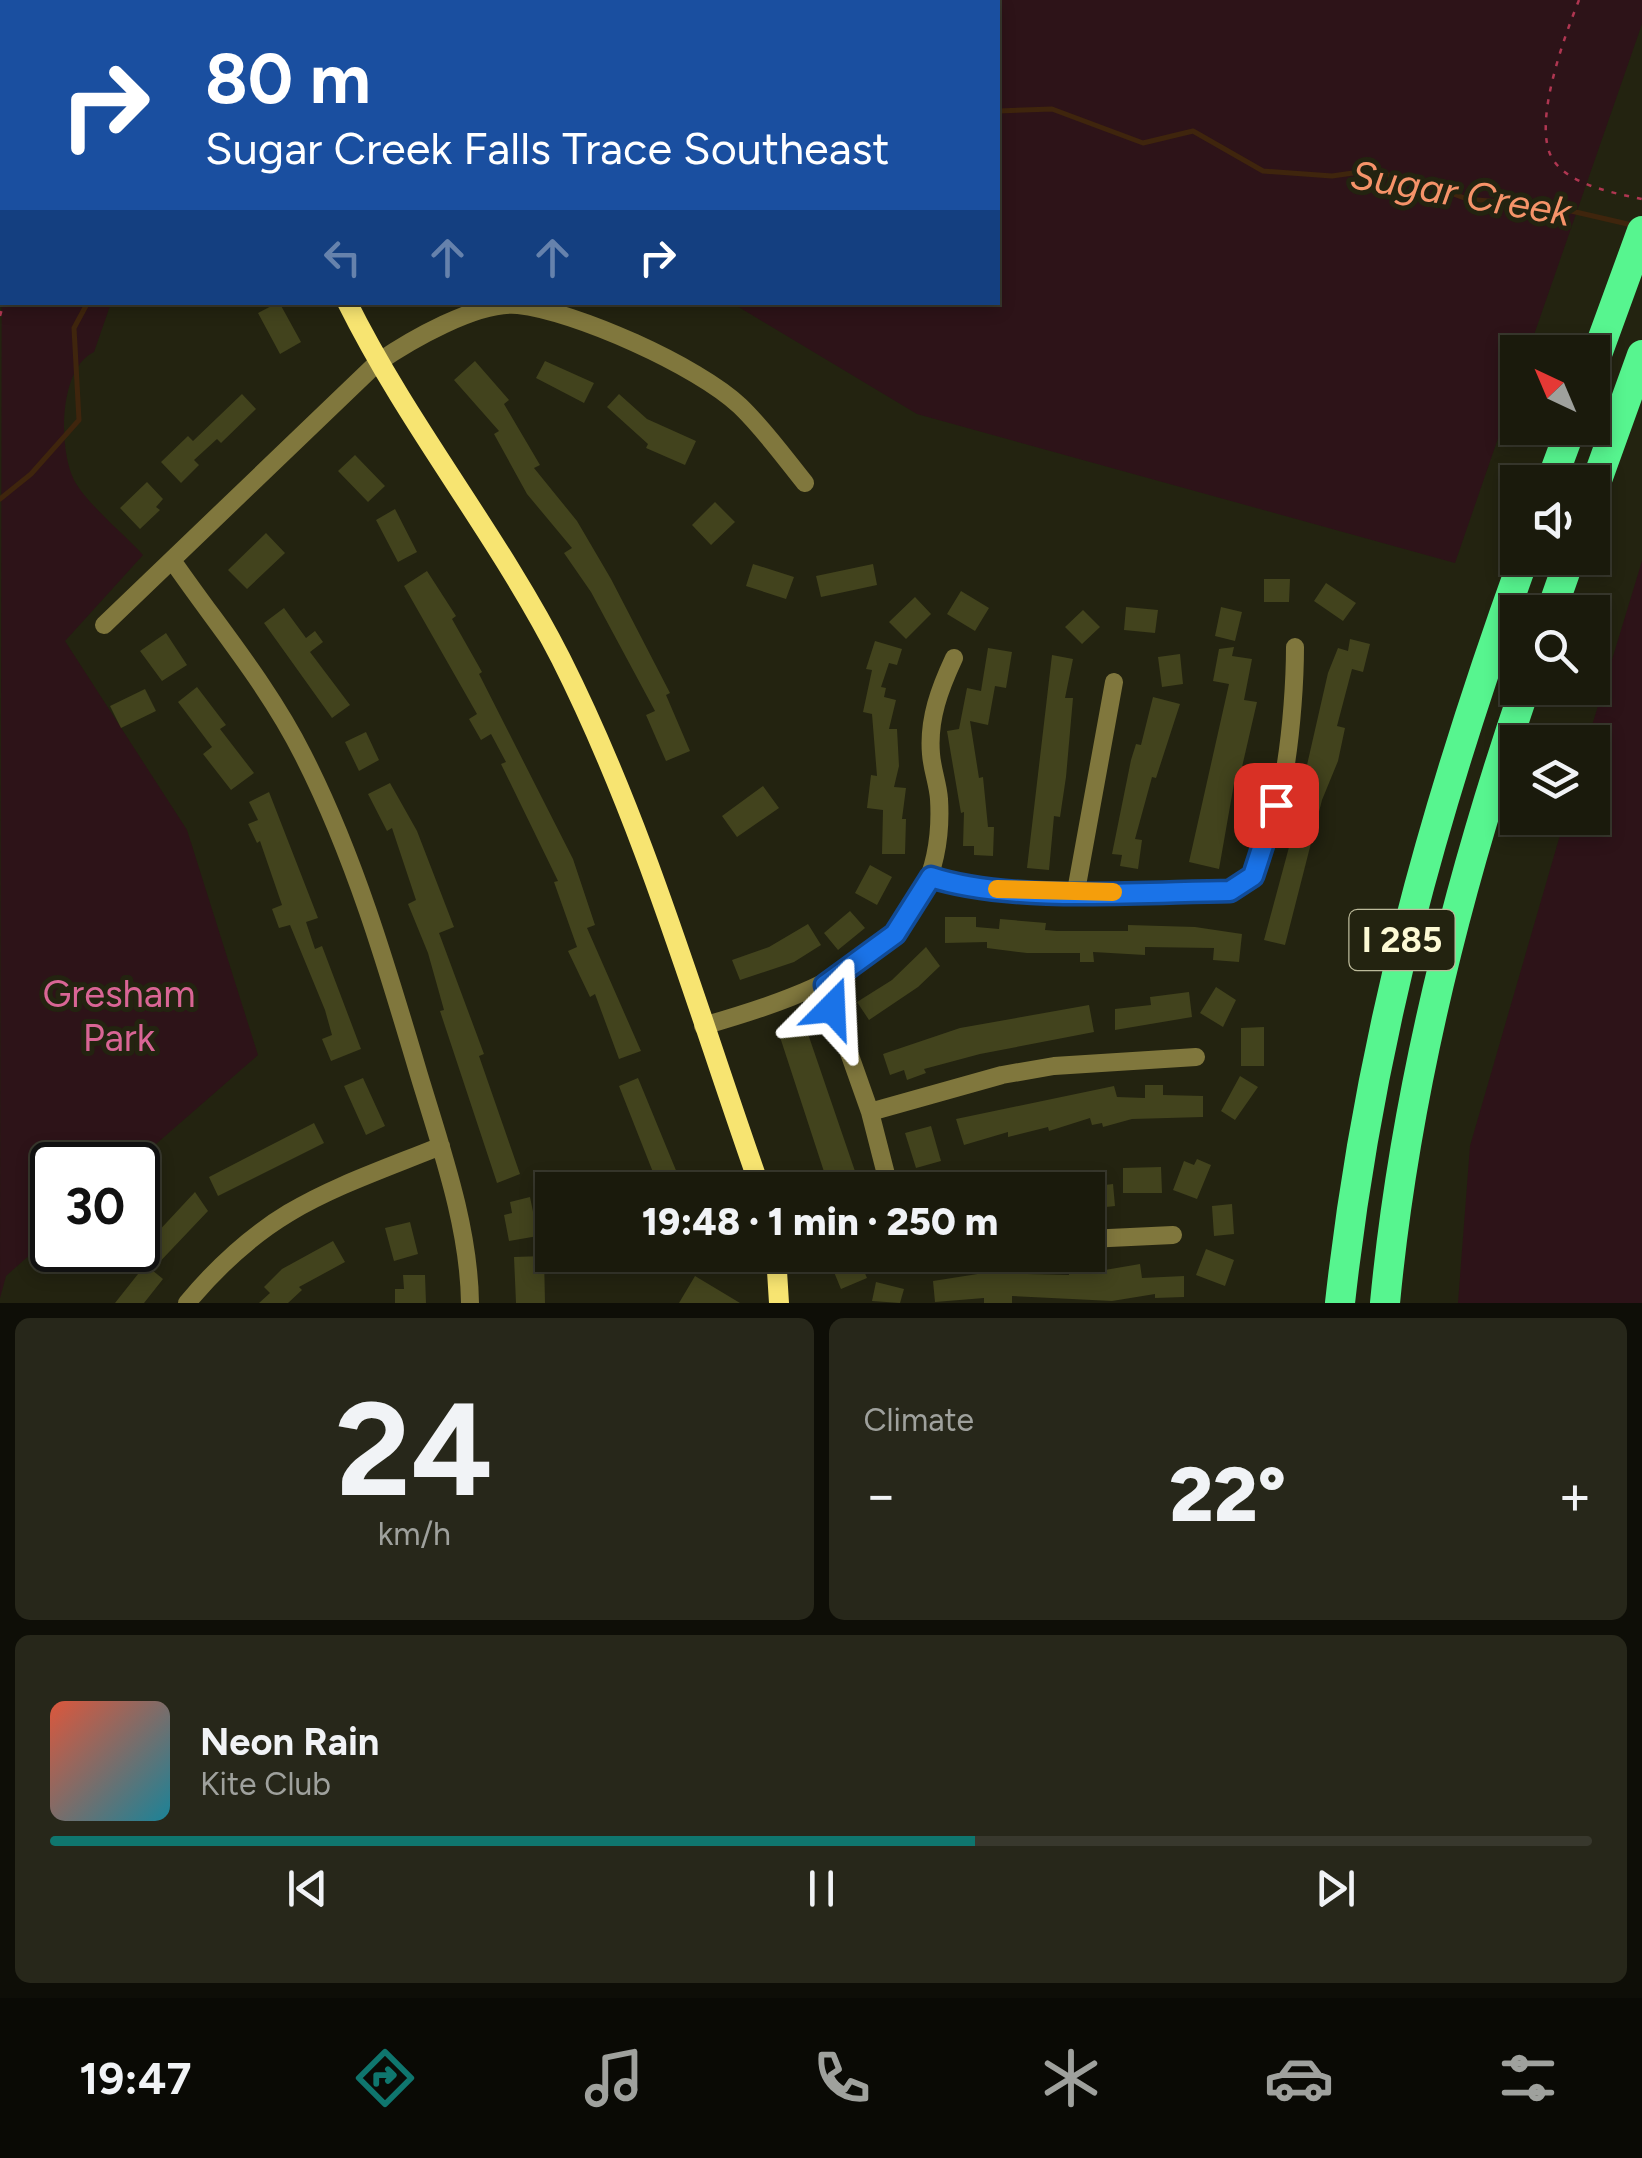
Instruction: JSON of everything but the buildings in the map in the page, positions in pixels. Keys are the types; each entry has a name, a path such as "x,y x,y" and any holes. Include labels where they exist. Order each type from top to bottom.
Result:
{"highway":[{"path":"1604,335 1642,231"},
{"path":"1603,465 1642,356"},
{"name":"I 285","path":"1340,1303 1360,1144 1398,956 1434,824 1518,575"},
{"name":"I 285","path":"1385,1303 1403,1163 1428,1025 1463,882 1520,705"}],"street":[{"path":"0,21 0,48"},
{"path":"348,305 378,364 521,582 564,664 636,832 756,1172"},
{"path":"104,625 378,364 410,340 448,322 511,305"},
{"path":"519,305 618,332 738,404 804,483"},
{"path":"172,560 281,714 312,775 360,892 440,1146 470,1264 470,1303"},
{"path":"931,877 959,886 1230,891 1253,876 1268,834 1291,733 1295,647"},
{"path":"703,1026 791,1001 825,985 895,934 931,877 939,800 931,729 936,702 954,658"},
{"path":"1076,891 1114,682"},
{"path":"825,985 870,1112 885,1172"},
{"path":"870,1112 1002,1075 1054,1066 1196,1056"},
{"path":"187,1303 256,1232 304,1200 440,1146"},
{"path":"1105,1238 1173,1235"},
{"path":"777,1272 780,1303"}],"path":[{"path":"1578,0 1547,115 1552,157 1568,173 1594,186 1642,199"}],"green space":[{"path":"1000,0 1642,0 1642,24 1534,335 1500,335 1500,432 1455,563 917,414 735,305 1000,305"},
{"name":"Gresham Park","path":"2,305 110,305 94,352 82,361 68,391 65,449 80,489 143,555 65,641 187,830 258,1055 158,1142 30,1142 30,1255 6,1276 0,1298"},
{"path":"1642,561 1642,1303 1458,1303 1470,1146 1560,835 1610,835 1610,725 1592,725 1598,705 1610,705 1610,666"}],"waterway":[{"name":"Sugar Creek","path":"1000,111 1052,109 1143,143 1193,131 1263,171 1332,176 1367,171 1416,180 1467,199 1554,207 1632,225"},
{"name":"Sugar Creek","path":"0,499 31,474 79,420 74,328 86,305"}],"slow traffic":[{"path":"997,889 1113,892"}],"route":[{"path":"832,1008 825,985 895,934 931,877 959,886 1019,890 1230,891 1253,876 1276,805"}]}
